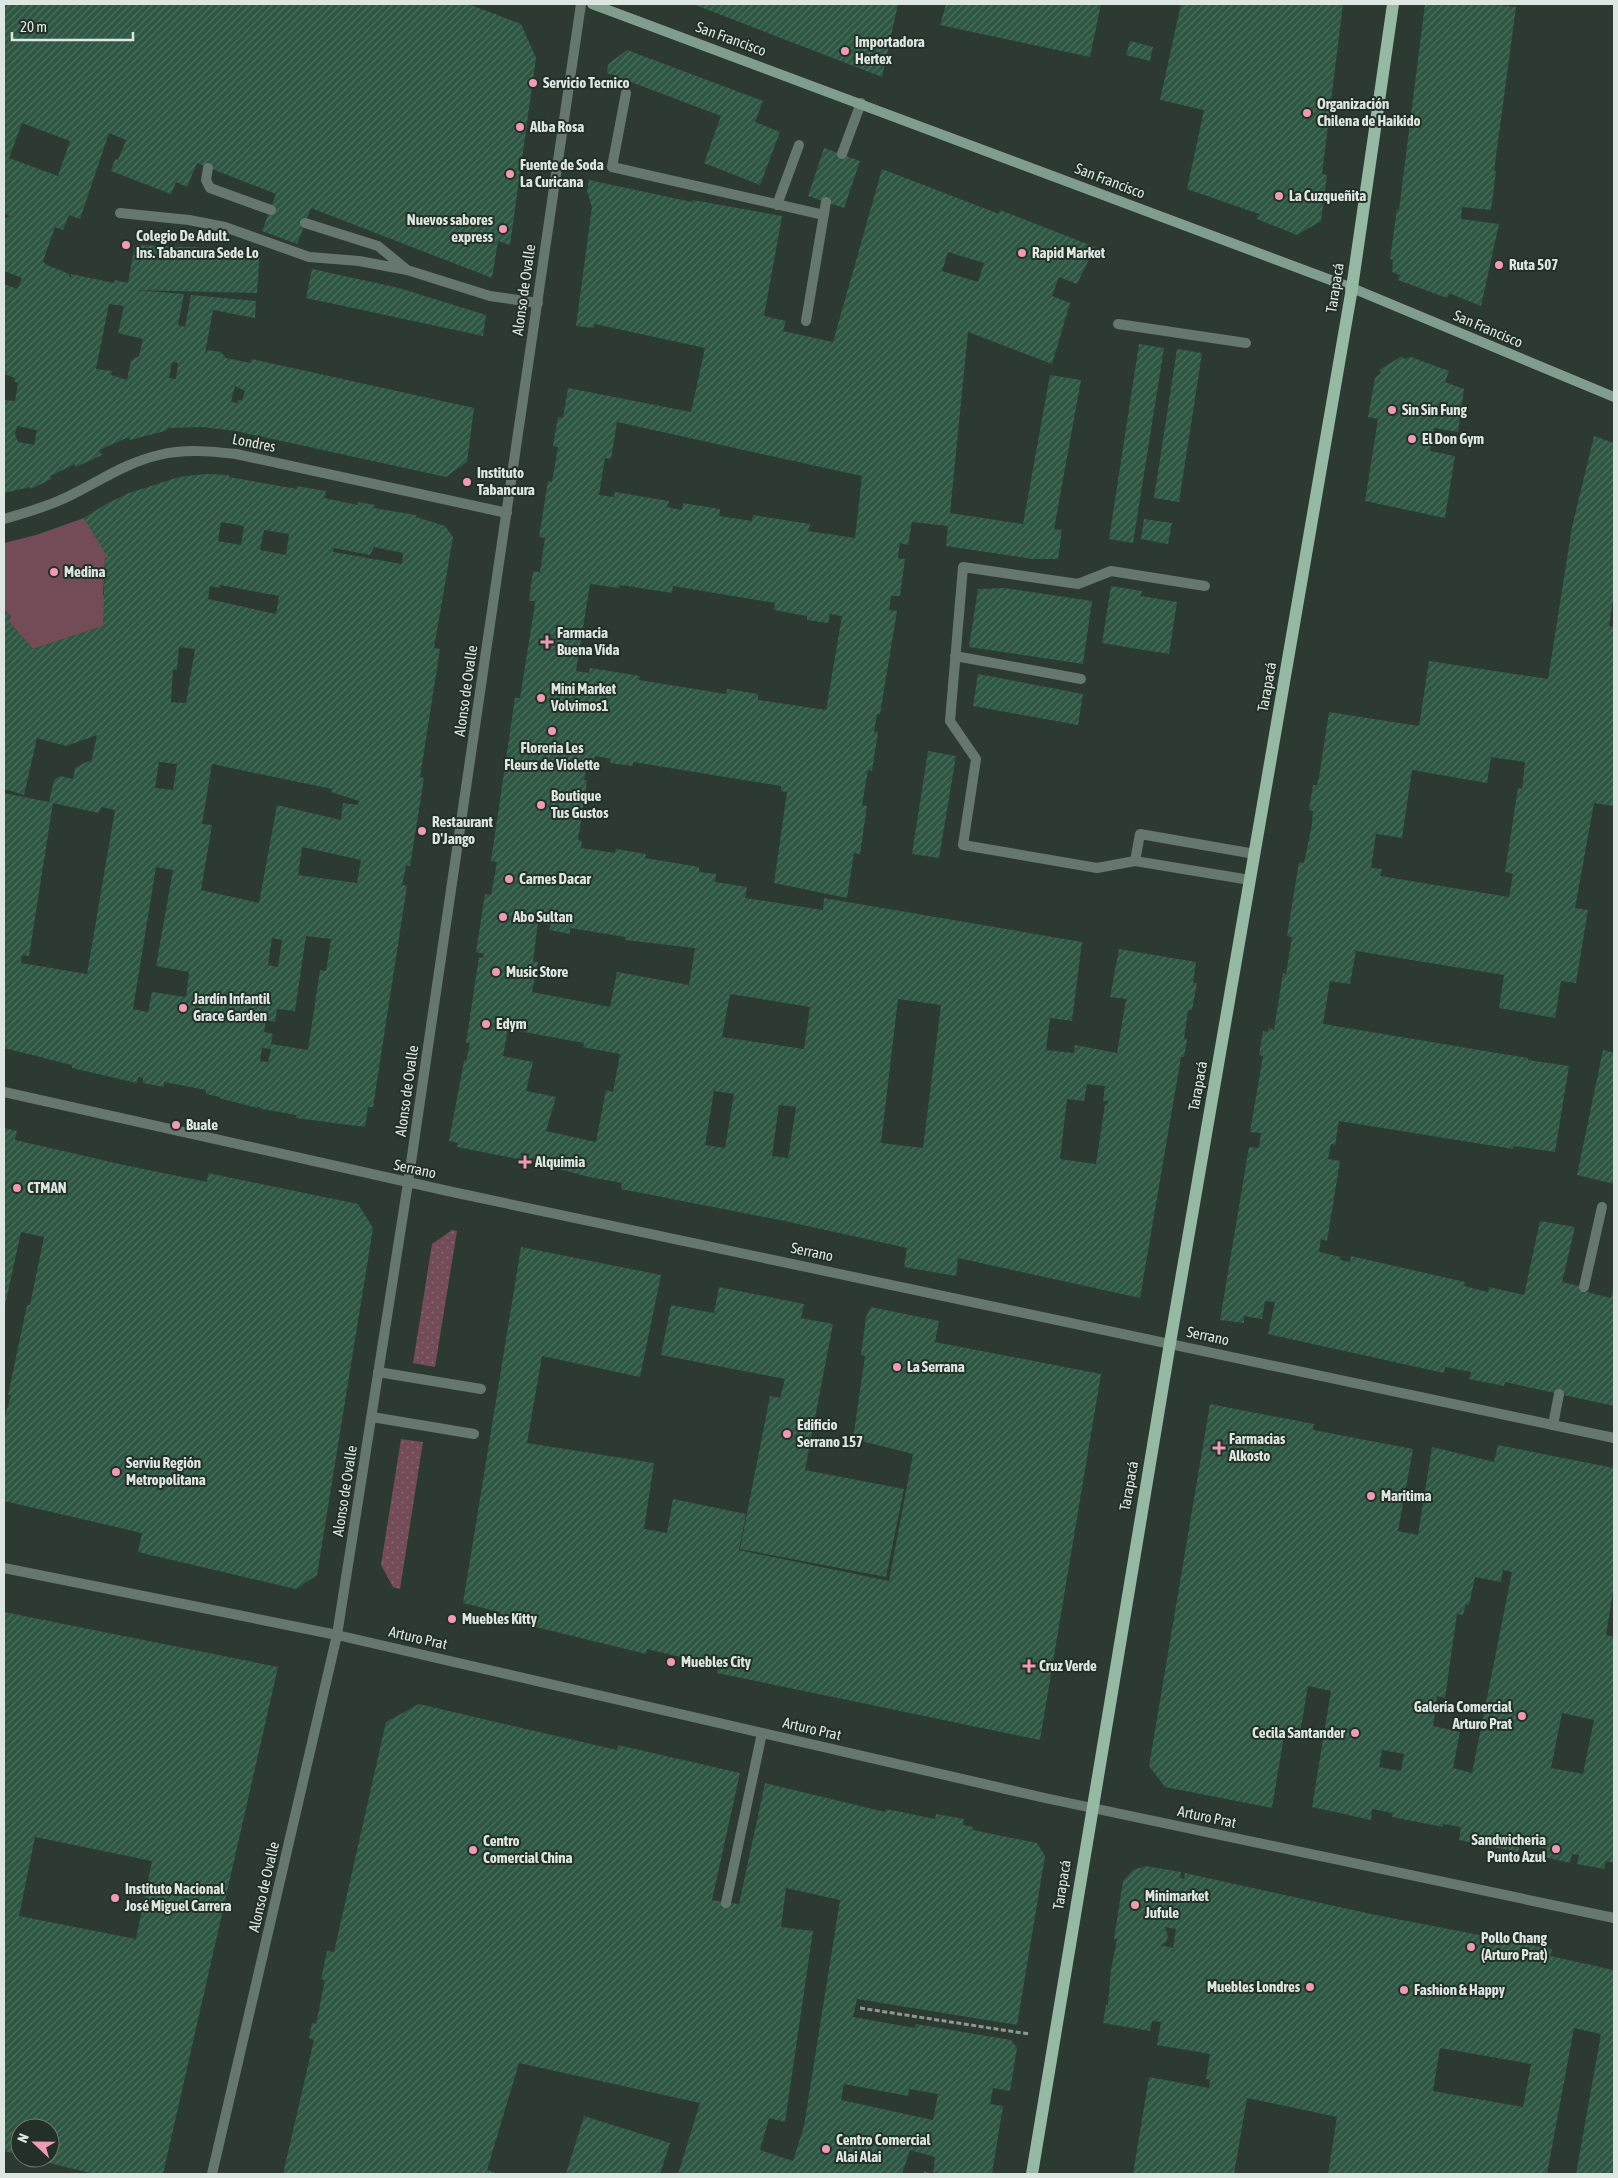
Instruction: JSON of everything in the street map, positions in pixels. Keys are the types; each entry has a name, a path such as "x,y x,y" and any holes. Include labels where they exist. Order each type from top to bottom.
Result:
{"main road":[{"name":"San Francisco","path":"592,4 1352,288 1614,397"},
{"name":"Tarapacá","path":"1032,2174 1091,1808 1352,288 1393,4"}],"street":[{"name":"Alonso de Ovalle","path":"212,2174 337,1635 408,1183 581,4"},
{"path":"626,93 612,167 824,216"},
{"path":"842,154 861,103"},
{"path":"777,205 799,145"},
{"path":"208,168 206,180 210,188 271,210"},
{"path":"806,321 826,202"},
{"path":"120,213 189,220 225,227 309,257 359,261 407,270 490,296 538,303"},
{"path":"305,223 378,246 407,270"},
{"path":"1118,324 1246,343"},
{"name":"Londres","path":"4,519 31,512 64,498 116,470 138,461 160,454 186,451 236,454 507,513"},
{"path":"1205,586 1111,571 1078,584 963,567 950,721 976,759 962,846 1097,868 1135,861 1250,880"},
{"path":"955,656 1081,679"},
{"path":"1135,861 1140,834 1255,854"},
{"name":"Serrano","path":"4,1092 408,1183 1614,1438"},
{"path":"1584,1287 1602,1207"},
{"path":"378,1372 481,1389"},
{"path":"1553,1425 1559,1394"},
{"path":"372,1417 474,1434"},
{"name":"Arturo Prat","path":"4,1568 337,1635 1091,1808 1614,1918"},
{"path":"726,1903 762,1733"}],"path":[{"path":"860,2008 1054,2038"}],"shaded area":[{"path":"84,518 106,554 108,553 108,558 105,558 103,595 106,595 103,626 33,649 8,621 11,617 4,609 4,543 36,535"},
{"path":"452,1230 457,1231 435,1367 413,1363 432,1244"},
{"path":"401,1439 423,1442 400,1589 393,1587 381,1565"}],"building":[{"path":"4,4 468,4 521,24 536,58 510,245 498,241 492,278 311,208 297,244 262,231 276,194 197,163 187,187 176,182 171,194 111,171 115,159 118,160 126,140 109,133 80,219 69,215 63,230 55,227 43,261 45,264 69,274 69,277 71,277 71,274 114,283 115,280 128,283 135,245 260,250 257,293 134,290 184,294 178,325 185,327 191,295 256,301 255,318 213,310 205,354 208,350 221,352 226,358 251,363 252,359 474,408 467,462 446,477 236,431 202,427 168,428 165,431 130,440 129,437 99,450 102,455 76,467 75,464 50,476 51,479 31,489 30,487 4,493 4,400 15,401 18,383 14,381 15,378 4,374 4,284 17,289 22,278 4,271 4,219 10,216 4,214","holes":["22,123 70,141 58,176 9,158","109,304 124,306 118,333 143,339 139,356 131,361 127,380 111,375 112,371 96,369","172,362 178,363 176,379 169,378","235,386 245,391 242,400 238,400 237,403 231,402","17,426 37,430 34,445 18,442 15,434"]},
{"path":"693,4 898,4 882,77"},
{"path":"946,4 1101,4 1090,57 940,25"},
{"path":"1181,4 1343,4 1322,174 1327,175 1321,221 1297,235 1257,219 1259,214 1187,189 1204,110 1160,100"},
{"path":"1425,4 1491,4 1516,7 1494,171 1496,171 1491,210 1462,207 1461,219 1499,224 1481,306 1449,293 1447,298 1398,280 1400,275 1392,272 1393,260 1390,259 1397,209 1399,210"},
{"path":"1130,41 1153,47 1150,61 1126,55"},
{"path":"627,50 763,101 755,122 780,132 760,185 704,163 721,116 607,73 608,64"},
{"path":"824,148 860,161 844,208 808,196"},
{"path":"882,169 999,214 1000,210 1095,247 1077,284 1059,277 1052,296 1070,303 1052,364 968,332 950,513 1023,524 1050,375 1081,380 1054,529 1062,530 1058,559 1033,559 946,546 948,526 912,522 908,545 900,543 898,558 905,559 900,596 891,596 889,610 897,611 880,714 877,714 874,732 878,732 872,771 868,770 862,805 867,806 860,854 854,853 847,898 774,883 787,792 781,791 781,786 633,762 633,766 610,763 611,759 595,756 594,763 587,762 584,780 587,781 578,840 582,841 581,848 615,853 616,849 646,854 645,858 699,867 699,872 716,874 715,882 747,887 745,898 823,910 824,898 1082,942 1072,1021 1050,1018 1046,1050 1074,1053 1075,1045 1117,1053 1126,999 1110,997 1119,949 1196,962 1193,983 1197,983 1192,1010 1188,1010 1184,1039 1187,1039 1184,1057 1181,1057 1140,1298 958,1258 956,1276 904,1267 907,1248 780,1220 621,1189 622,1183 457,1147 458,1143 449,1141 464,1061 466,1061 470,1043 466,1043 479,957 483,958 484,954 476,952 485,894 491,895 497,862 491,861 515,698 520,698 534,610 535,601 529,601 533,571 540,572 545,538 539,537 548,481 552,482 558,447 553,446 558,417 563,418 568,388 691,412 705,348 595,324 593,328 576,326 592,207 587,191 589,180 692,202 693,200 782,216 764,316 786,321 783,331 833,342","holes":["948,252 984,263 978,282 942,271","617,422 862,476 855,538 808,531 810,524 753,515 752,521 719,516 720,509 683,503 682,510 667,507 669,501 615,492 614,497 599,495 605,458 611,459","590,584 619,588 620,585 672,593 673,586 775,603 774,610 807,616 807,620 828,623 830,614 842,616 826,710 758,700 758,694 727,689 726,694 639,680 640,676 590,668 589,673 576,671","538,923 551,925 549,930 570,934 570,928 625,937 625,940 695,948 689,985 617,972 610,1007 532,992 538,962 533,961","730,994 810,1007 804,1049 722,1037","898,999 941,1005 923,1148 881,1143","508,1029 584,1043 583,1047 620,1054 613,1092 606,1090 596,1142 546,1131 556,1097 526,1091 533,1062 503,1056","1087,1084 1105,1086 1103,1101 1108,1101 1107,1105 1105,1104 1096,1164 1060,1159 1067,1099 1084,1101","714,1091 734,1094 725,1148 705,1145","779,1105 796,1107 788,1158 772,1156"]},
{"path":"312,269 399,288 486,315 483,336 306,298"},
{"path":"1139,344 1164,348 1133,543 1109,539"},
{"path":"1177,349 1202,353 1179,502 1154,498"},
{"path":"1402,356 1404,359 1411,357 1449,371 1445,382 1464,389 1458,432 1434,428 1430,451 1455,456 1445,518 1365,501 1378,419 1368,417 1375,378 1381,373 1379,370"},
{"path":"1594,436 1614,443 1614,595 1609,626 1614,627 1614,806 1594,803 1575,908 1588,910 1576,983 1561,981 1555,1018 1499,1008 1504,975 1356,951 1350,984 1330,981 1323,1024 1569,1066 1555,1152 1514,1146 1513,1149 1339,1121 1335,1145 1331,1144 1328,1159 1340,1161 1327,1241 1321,1239 1319,1252 1341,1257 1340,1260 1350,1262 1351,1256 1465,1282 1464,1286 1488,1292 1489,1287 1524,1295 1540,1221 1575,1227 1562,1282 1584,1287 1583,1291 1611,1298 1614,1285 1614,1406 1505,1382 1504,1386 1469,1379 1471,1372 1445,1367 1444,1373 1268,1334 1275,1302 1265,1301 1262,1319 1244,1316 1244,1323 1220,1320 1249,1147 1259,1148 1261,1133 1250,1132 1263,1056 1259,1055 1263,1031 1268,1032 1268,1028 1274,1030 1283,973 1286,974 1292,937 1287,936 1299,862 1304,863 1312,824 1313,811 1309,810 1313,785 1317,785 1319,777 1329,712 1419,726 1429,661 1548,679 1572,527","holes":["1491,757 1525,762 1522,789 1518,788 1505,872 1513,874 1509,897 1380,876 1382,869 1371,868 1376,834 1402,838 1412,770 1487,783"]},
{"path":"205,474 229,475 229,477 297,489 297,486 326,491 324,498 358,505 358,502 375,505 374,508 416,515 416,517 445,526 453,537 434,648 440,649 420,777 424,778 410,866 406,866 402,885 407,886 373,1107 368,1107 365,1127 296,1118 296,1115 262,1109 257,1106 257,1108 206,1094 206,1090 164,1082 164,1087 143,1083 143,1078 138,1077 137,1083 72,1068 72,1065 4,1048 4,793 49,802 54,780 60,776 73,779 75,768 88,761 91,762 97,735 66,746 37,738 24,795 4,789 4,609 11,618 8,621 33,649 103,626 105,557 108,558 108,553 106,555 84,518 106,504 129,493 179,477","holes":["221,522 244,526 241,545 218,541","264,530 289,534 286,555 260,550","374,547 403,553 402,564 333,552 334,548 370,555","220,585 279,596 276,614 208,599 210,586 220,588","179,647 195,649 186,703 171,702 173,670 177,670","159,762 177,764 173,790 155,788","212,764 332,789 331,792 359,801 358,805 343,803 341,820 277,805 259,903 201,890 212,825 202,824","53,803 99,813 101,807 115,810 87,974 21,963 22,955 29,956","302,847 361,860 357,883 298,875","156,867 173,870 156,966 189,972 186,997 152,992 148,1012 133,1009","306,936 331,939 326,971 320,970 308,1050 271,1044 273,1034 264,1032 266,1020 275,1022 277,1009 295,1011","272,938 282,940 278,967 268,965","262,1048 271,1049 268,1062 260,1061"]},
{"path":"1144,519 1172,523 1168,544 1141,539"},
{"path":"1111,586 1142,591 1141,596 1177,602 1169,654 1102,643"},
{"path":"1004,588 1092,601 1083,664 969,647 978,589"},
{"path":"978,674 1083,694 1078,725 973,706"},
{"path":"928,751 956,756 939,858 912,854"},
{"path":"1603,1050 1614,1053 1614,1184 1577,1175"},
{"path":"4,1128 17,1131 15,1140 124,1165 207,1182 208,1173 358,1204 373,1228 317,1575 296,1589 138,1552 142,1533 4,1501 4,1420 11,1395 8,1395 27,1305 30,1305 44,1237 21,1232 4,1310"},
{"path":"521,1247 661,1275 640,1377 542,1356 527,1443 654,1463 644,1529 667,1533 673,1499 746,1514 739,1550 889,1581 913,1454 853,1439 865,1356 861,1355 866,1317 871,1307 939,1321 935,1342 1101,1374 1040,1740 717,1673 718,1666 647,1649 646,1654 499,1618 500,1612 463,1603"},
{"name":"Edificio Serrano 157","path":"719,1287 804,1304 801,1318 833,1324 805,1470 904,1489 886,1577 740,1549 770,1396 780,1398 785,1379 661,1355 671,1305 714,1313"},
{"path":"1210,1404 1314,1424 1313,1430 1413,1449 1398,1531 1418,1535 1432,1447 1494,1462 1498,1445 1614,1468 1614,1585 1606,1635 1614,1637 1614,1863 1606,1861 1604,1869 1577,1864 1579,1855 1572,1854 1570,1863 1545,1857 1547,1849 1520,1844 1518,1852 1488,1846 1489,1837 1476,1834 1474,1843 1459,1840 1461,1827 1443,1824 1443,1827 1392,1817 1393,1813 1372,1809 1371,1820 1312,1807 1331,1691 1308,1686 1300,1733 1285,1730 1272,1808 1165,1787 1149,1766","holes":["1503,1570 1512,1572 1472,1773 1453,1768 1460,1732 1433,1726 1437,1696 1445,1698 1457,1614 1463,1615 1466,1604 1469,1605 1475,1577 1501,1582","1562,1713 1594,1720 1583,1774 1551,1768","1382,1750 1404,1754 1401,1771 1379,1767"]},
{"name":"Instituto Nacional José Miguel Carrera","path":"4,1612 278,1667 163,2174 94,2174 60,2166 60,2118 10,2118 10,2152 4,2151","holes":["35,1837 152,1861 136,1939 19,1916"]},
{"path":"419,1704 617,1750 618,1745 740,1773 712,1900 739,1904 765,1783 885,1812 886,1809 935,1819 936,1814 964,1819 963,1825 973,1827 973,1830 1037,1843 1045,1856 1017,2025 857,1999 853,2017 915,2028 916,2024 1011,2040 1017,2048 1010,2091 993,2088 990,2104 1003,2106 992,2174 933,2174 935,2157 910,2150 902,2174 678,2174 700,2103 519,2063 487,2170 499,2174 283,2174 314,2040 309,2038 312,2023 316,2024 325,1980 321,1979 327,1951 334,1952 386,1722","holes":["786,1888 840,1900 804,2126 793,2161 760,2150 769,2118 785,2122 813,1931 781,1927","844,2084 908,2096 909,2089 938,2094 933,2120 841,2100"]},
{"path":"1146,1866 1181,1872 1180,1878 1184,1879 1185,1873 1371,1914 1552,1949 1550,1956 1614,1970 1614,2174 1576,2174 1601,2034 1574,2028 1547,2174 1328,2174 1337,2117 1247,2098 1234,2174 1133,2174 1149,2077 1209,2088 1210,2080 1206,2079 1210,2054 1157,2045 1161,2022 1152,2021 1150,2031 1103,2023 1106,2005 1108,2005 1111,1970 1117,1939 1114,1939 1123,1881 1133,1870","holes":["1165,1927 1176,1929 1173,1948 1160,1945 1166,1942 1168,1936","1440,2048 1531,2064 1523,2107 1433,2091"]},
{"path":"584,2116 670,2143 660,2174 566,2174"}],"place":[{"name":"Importadora Hertex","path":"845,51"},
{"name":"Servicio Tecnico","path":"533,83"},
{"name":"Organización Chilena de Haikido","path":"1307,113"},
{"name":"Alba Rosa","path":"520,127"},
{"name":"Fuente de Soda La Curicana","path":"510,174"},
{"name":"La Cuzqueñita","path":"1279,196"},
{"name":"Nuevos sabores express","path":"503,229"},
{"name":"Colegio De Adult. Ins. Tabancura Sede Lo","path":"126,245"},
{"name":"Rapid Market","path":"1022,253"},
{"name":"Ruta 507","path":"1499,265"},
{"name":"Sin Sin Fung","path":"1392,410"},
{"name":"El Don Gym","path":"1412,439"},
{"name":"Instituto Tabancura","path":"467,482"},
{"name":"Medina","path":"54,572"},
{"name":"Farmacia Buena Vida","path":"547,642"},
{"name":"Mini Market Volvimos1","path":"541,698"},
{"name":"Floreria Les Fleurs de Violette","path":"552,731"},
{"name":"Boutique Tus Gustos","path":"541,805"},
{"name":"Restaurant D'Jango","path":"422,831"},
{"name":"Carnes Dacar","path":"509,879"},
{"name":"Abo Sultan","path":"503,917"},
{"name":"Music Store","path":"496,972"},
{"name":"Jardín Infantil Grace Garden","path":"183,1008"},
{"name":"Edym","path":"486,1024"},
{"name":"Buale","path":"176,1125"},
{"name":"Alquimia","path":"525,1162"},
{"name":"CTMAN","path":"17,1188"},
{"name":"La Serrana","path":"897,1367"},
{"name":"Edificio Serrano 157","path":"787,1434"},
{"name":"Farmacias Alkosto","path":"1219,1448"},
{"name":"Serviu Región Metropolitana","path":"116,1472"},
{"name":"Maritima","path":"1371,1496"},
{"name":"Muebles Kitty","path":"452,1619"},
{"name":"Muebles City","path":"671,1662"},
{"name":"Cruz Verde","path":"1029,1666"},
{"name":"Galería Comercial Arturo Prat","path":"1522,1716"},
{"name":"Cecila Santander","path":"1355,1733"},
{"name":"Sandwicheria Punto Azul","path":"1556,1849"},
{"name":"Centro Comercial China","path":"473,1850"},
{"name":"Instituto Nacional José Miguel Carrera","path":"115,1898"},
{"name":"Minimarket Jufule","path":"1135,1905"},
{"name":"Pollo Chang (Arturo Prat)","path":"1471,1947"},
{"name":"Muebles Londres","path":"1310,1987"},
{"name":"Fashion & Happy","path":"1404,1990"},
{"name":"Centro Comercial Alai Alai","path":"826,2149"}]}
